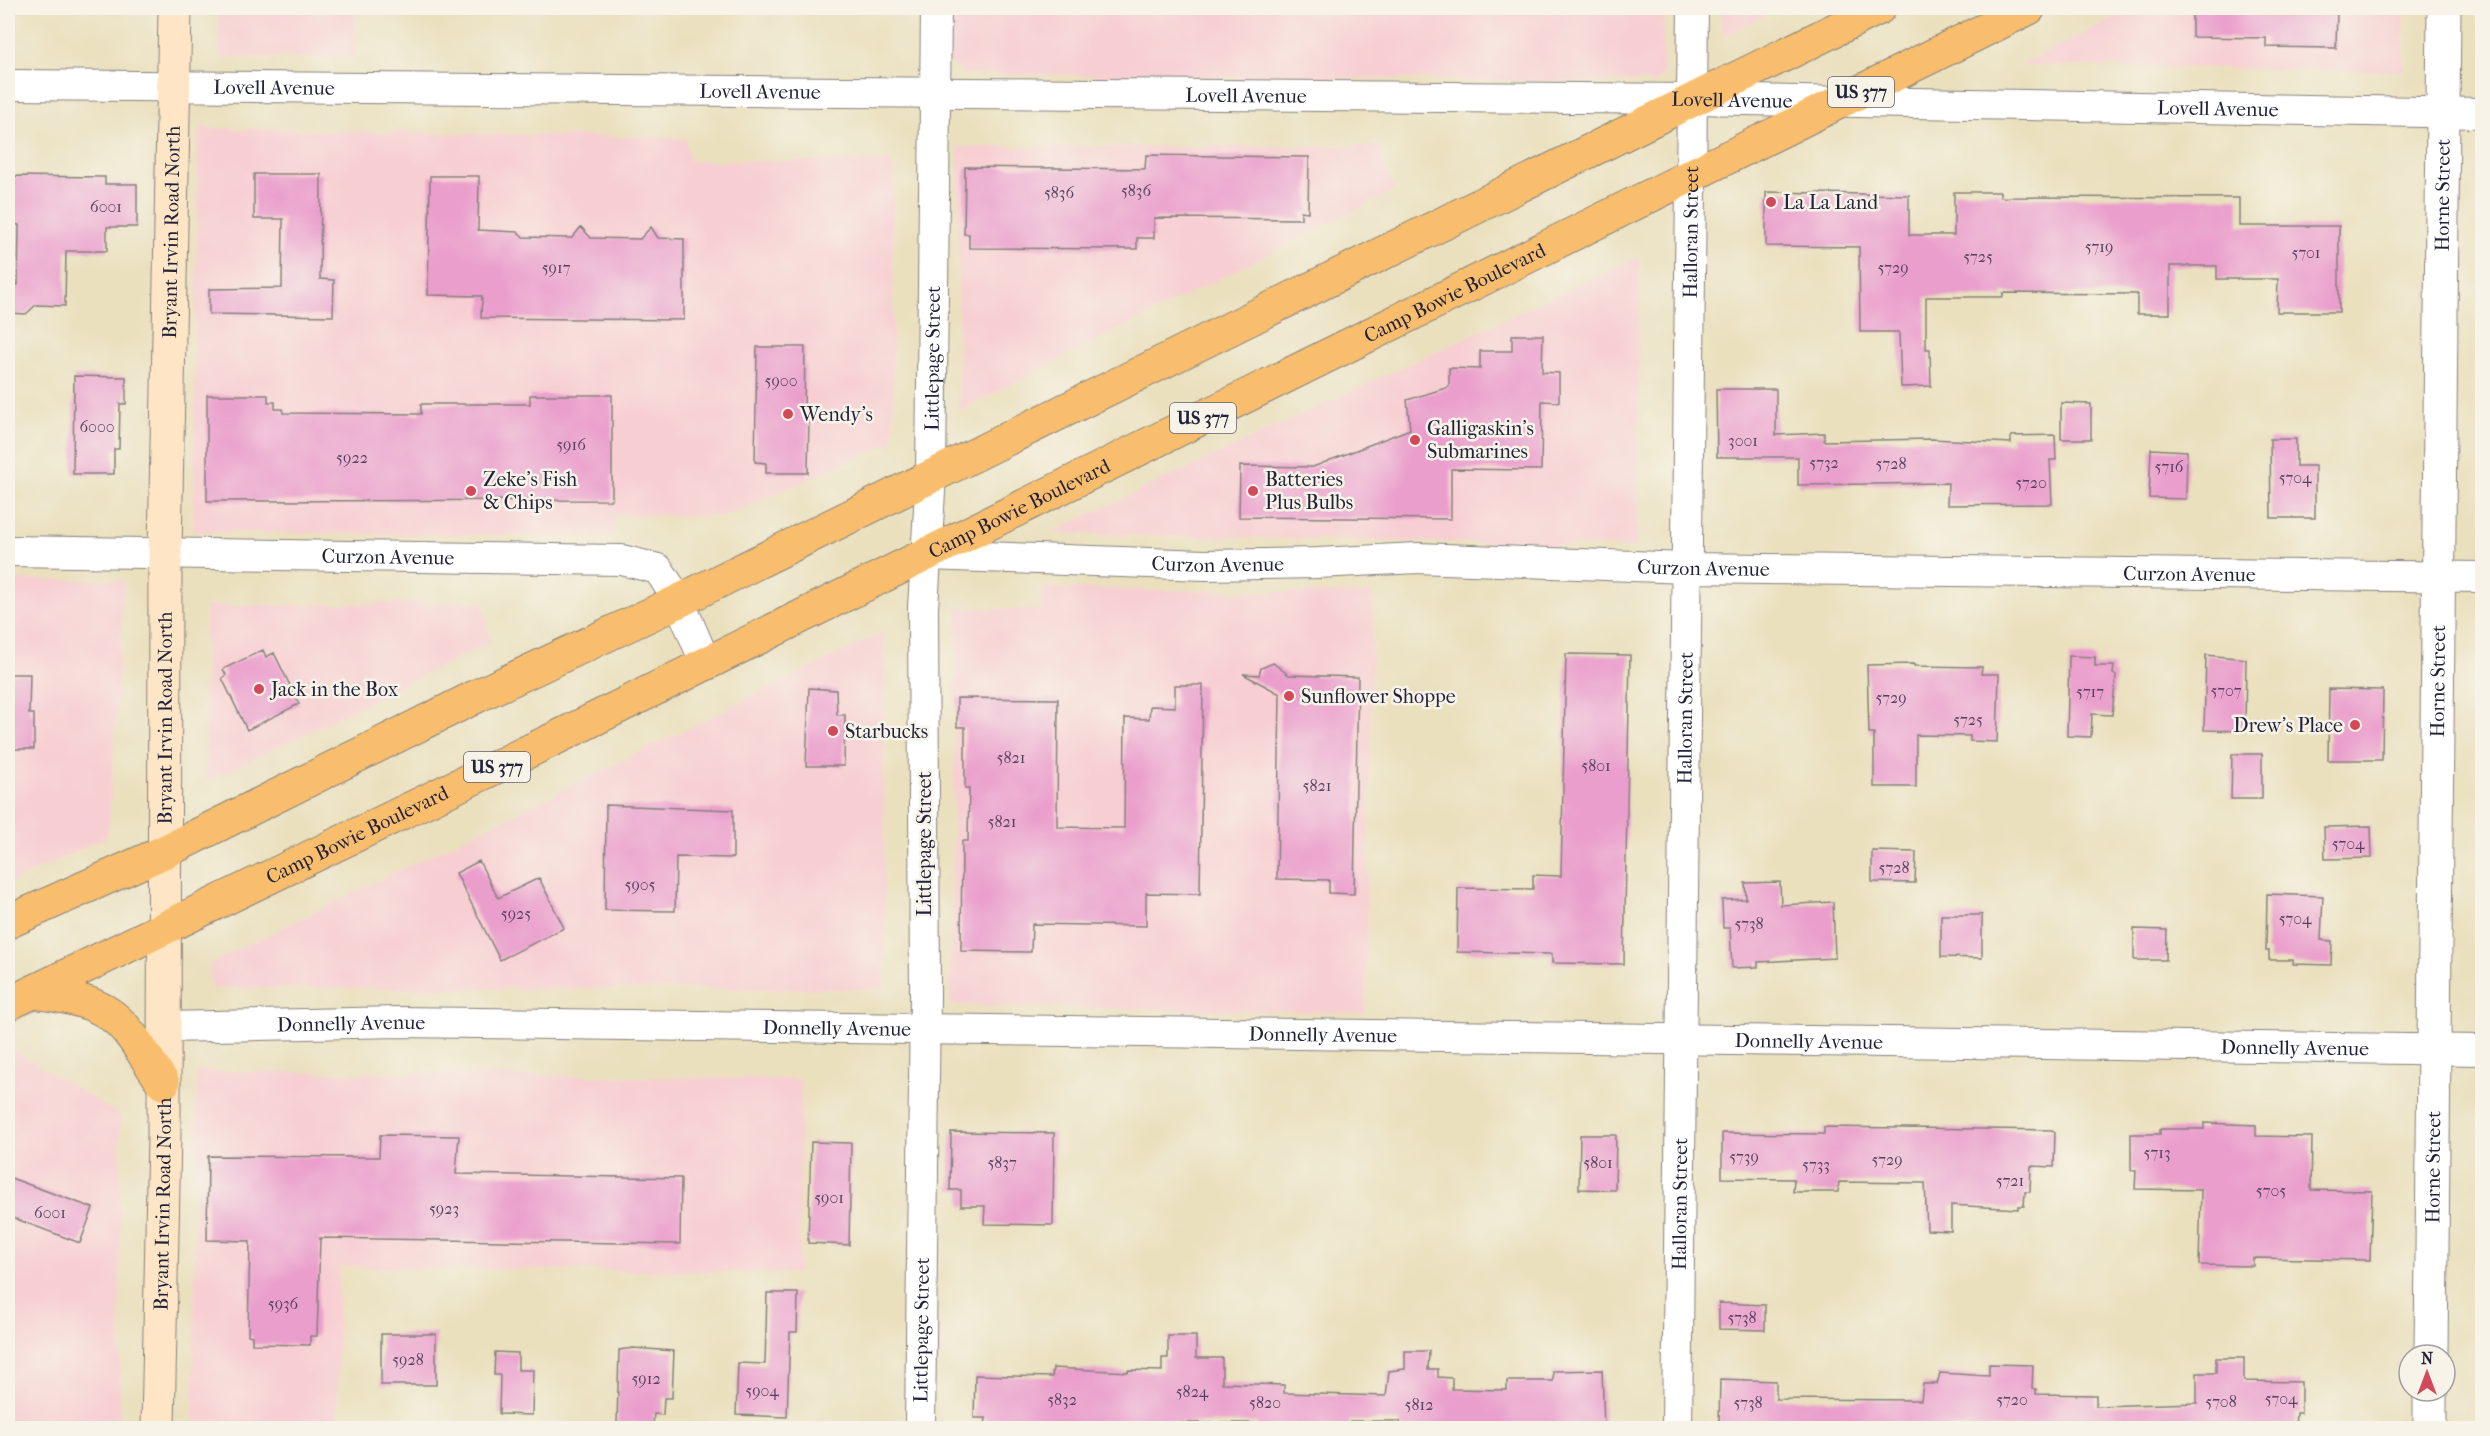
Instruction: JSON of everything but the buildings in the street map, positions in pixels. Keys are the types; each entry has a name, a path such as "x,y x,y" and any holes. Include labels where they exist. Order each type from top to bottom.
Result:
{"main road":[{"name":"Bryant Irvin Road North","path":"158,1428 165,1027 165,552 175,8"},
{"path":"8,922 164,852 479,695 679,601 1880,8"},
{"name":"Camp Bowie Boulevard","path":"20,998 706,664 2029,8"},
{"path":"20,998 70,997 114,1015 129,1031 164,1083"}],"street":[{"name":"Littlepage Street","path":"920,1428 924,1030 923,608 931,475 936,8"},
{"name":"Halloran Street","path":"1677,1428 1693,8"},
{"name":"Horne Street","path":"2431,1343 2445,111 2444,8"},
{"name":"Lovell Avenue","path":"8,85 1692,99 1837,104 2482,113"},
{"name":"Curzon Avenue","path":"8,551 622,561 658,569 679,601 706,664"},
{"name":"Curzon Avenue","path":"926,555 1205,565 1417,558 1687,568 2482,577"},
{"name":"Donnelly Avenue","path":"165,1027 399,1022 2482,1050"},
{"path":"2430,1403 2430,1428"}],"shaded area":[{"path":"219,8 355,8 355,57 219,57"},
{"path":"948,8 1663,8 1664,75 1655,82 965,74 947,61"},
{"path":"1722,8 1779,8 1722,36"},
{"path":"2135,8 2403,8 2404,71 2021,65"},
{"path":"198,128 686,138 689,161 893,161 893,442 725,516 614,515 613,536 193,532"},
{"path":"1380,146 1383,166 1395,190 958,411 958,147"},
{"path":"1639,257 1637,547 1050,533 1614,268"},
{"path":"8,580 124,580 108,836 8,884"},
{"path":"1042,588 1373,594 1365,1013 950,1005 957,608 1041,610"},
{"path":"483,602 490,642 206,782 205,606"},
{"path":"884,632 884,989 210,988 209,964"},
{"path":"8,1047 120,1115 120,1428 8,1428"},
{"path":"197,1071 801,1079 799,1273 339,1267 337,1428 193,1428"}],"place":[{"name":"La La Land","path":"1771,202"},
{"name":"Wendy's","path":"788,414"},
{"name":"Galligaskin's Submarines","path":"1415,440"},
{"name":"Zeke's Fish & Chips","path":"471,491"},
{"name":"Batteries Plus Bulbs","path":"1253,491"},
{"name":"Jack in the Box","path":"259,689"},
{"name":"Sunflower Shoppe","path":"1289,696"},
{"name":"Drew's Place","path":"2355,725"},
{"name":"Starbucks","path":"833,731"}]}
